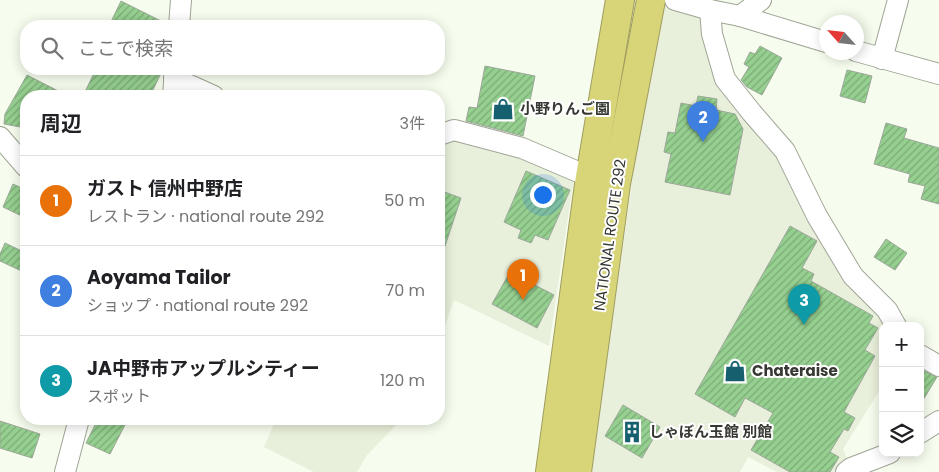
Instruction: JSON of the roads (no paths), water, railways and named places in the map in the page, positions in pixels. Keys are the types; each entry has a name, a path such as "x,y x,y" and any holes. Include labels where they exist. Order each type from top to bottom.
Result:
{"highway":[{"name":"NATIONAL ROUTE 292","path":"550,472 590,177 620,0"},
{"name":"NATIONAL ROUTE 292","path":"577,472 616,184 651,0"}],"street":[{"path":"179,20 181,0"},
{"path":"675,0 740,16 819,40"},
{"path":"740,16 760,0"},
{"path":"882,58 898,0"},
{"path":"710,10 712,34 725,79 785,151 817,216 853,276 887,310 894,322"},
{"path":"864,53 939,74"},
{"path":"174,81 198,90"},
{"path":"445,133 454,130 522,148 590,177"},
{"path":"0,137 20,160"},
{"path":"924,357 939,366"},
{"path":"924,430 939,420"},
{"path":"66,472 78,425"},
{"path":"846,472 851,468 880,457"}],"place":[{"name":"小野りんご園","path":"503,109"},
{"name":"Aoyama Tailor","path":"703,142"},
{"name":"ガスト 信州中野店","path":"523,300"},
{"name":"JA中野市アップルシティー","path":"804,325"},
{"name":"Chateraise","path":"735,371"},
{"name":"しゃぼん玉館 別館","path":"632,432"}]}
